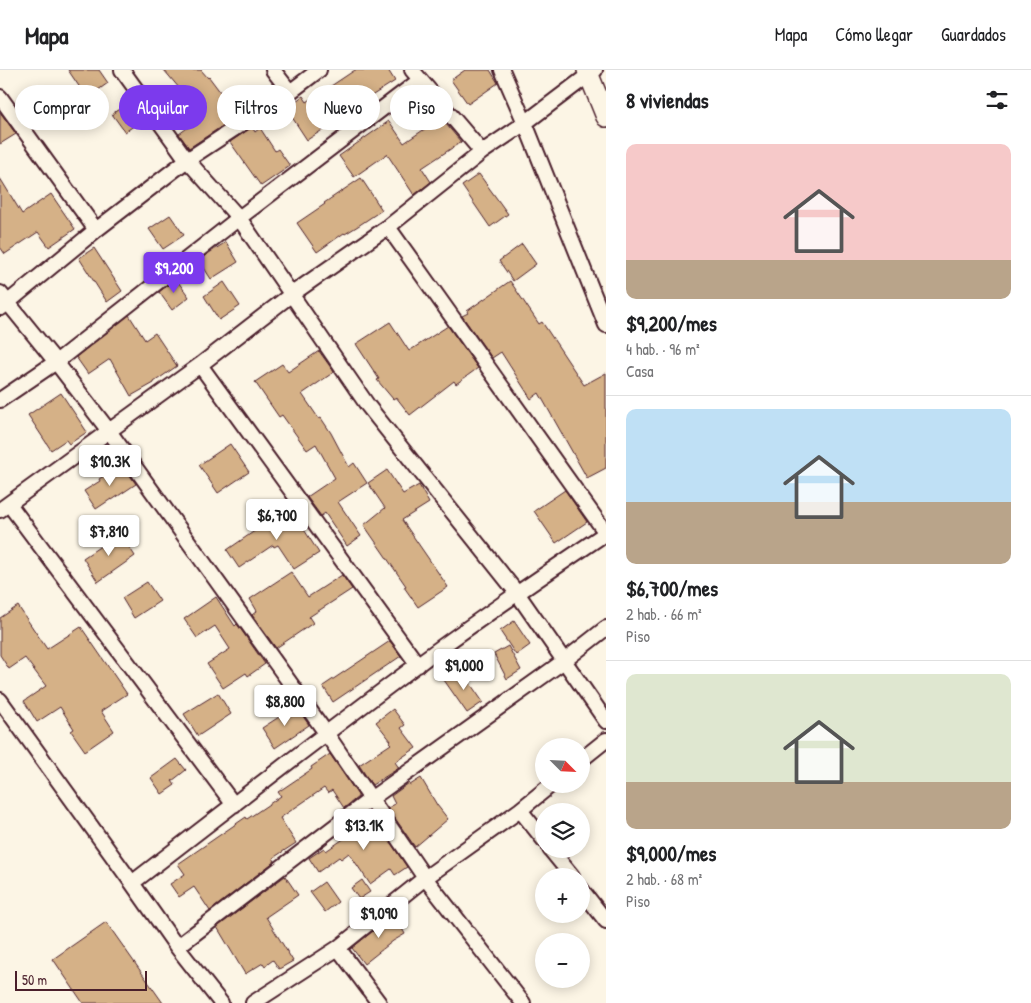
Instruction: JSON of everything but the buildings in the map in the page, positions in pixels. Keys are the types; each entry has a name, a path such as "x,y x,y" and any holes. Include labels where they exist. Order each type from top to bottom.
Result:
{"street":[{"path":"122,70 188,160 239,218 368,406 517,593 606,721"},
{"path":"273,70 285,85"},
{"path":"296,87 319,70"},
{"path":"502,70 606,325"},
{"path":"234,805 4,507 200,365 292,294 388,227 482,152 525,123 591,72 606,117"},
{"path":"0,400 56,362 416,75 482,152"},
{"path":"0,97 96,230"},
{"path":"233,130 188,160 3,302 56,362 109,431 372,798 425,878 523,1003"},
{"path":"132,883 326,733 418,665 517,593 606,533 388,227"},
{"path":"200,365 418,665"},
{"path":"177,947 372,798 564,661 606,628"},
{"path":"0,700 177,947 222,1003"},
{"path":"590,753 606,740"},
{"path":"253,1003 338,948 425,878 541,793"},
{"path":"520,810 535,829"},
{"path":"557,858 565,868"},
{"path":"590,901 606,921"},
{"path":"338,948 379,1003"}]}
